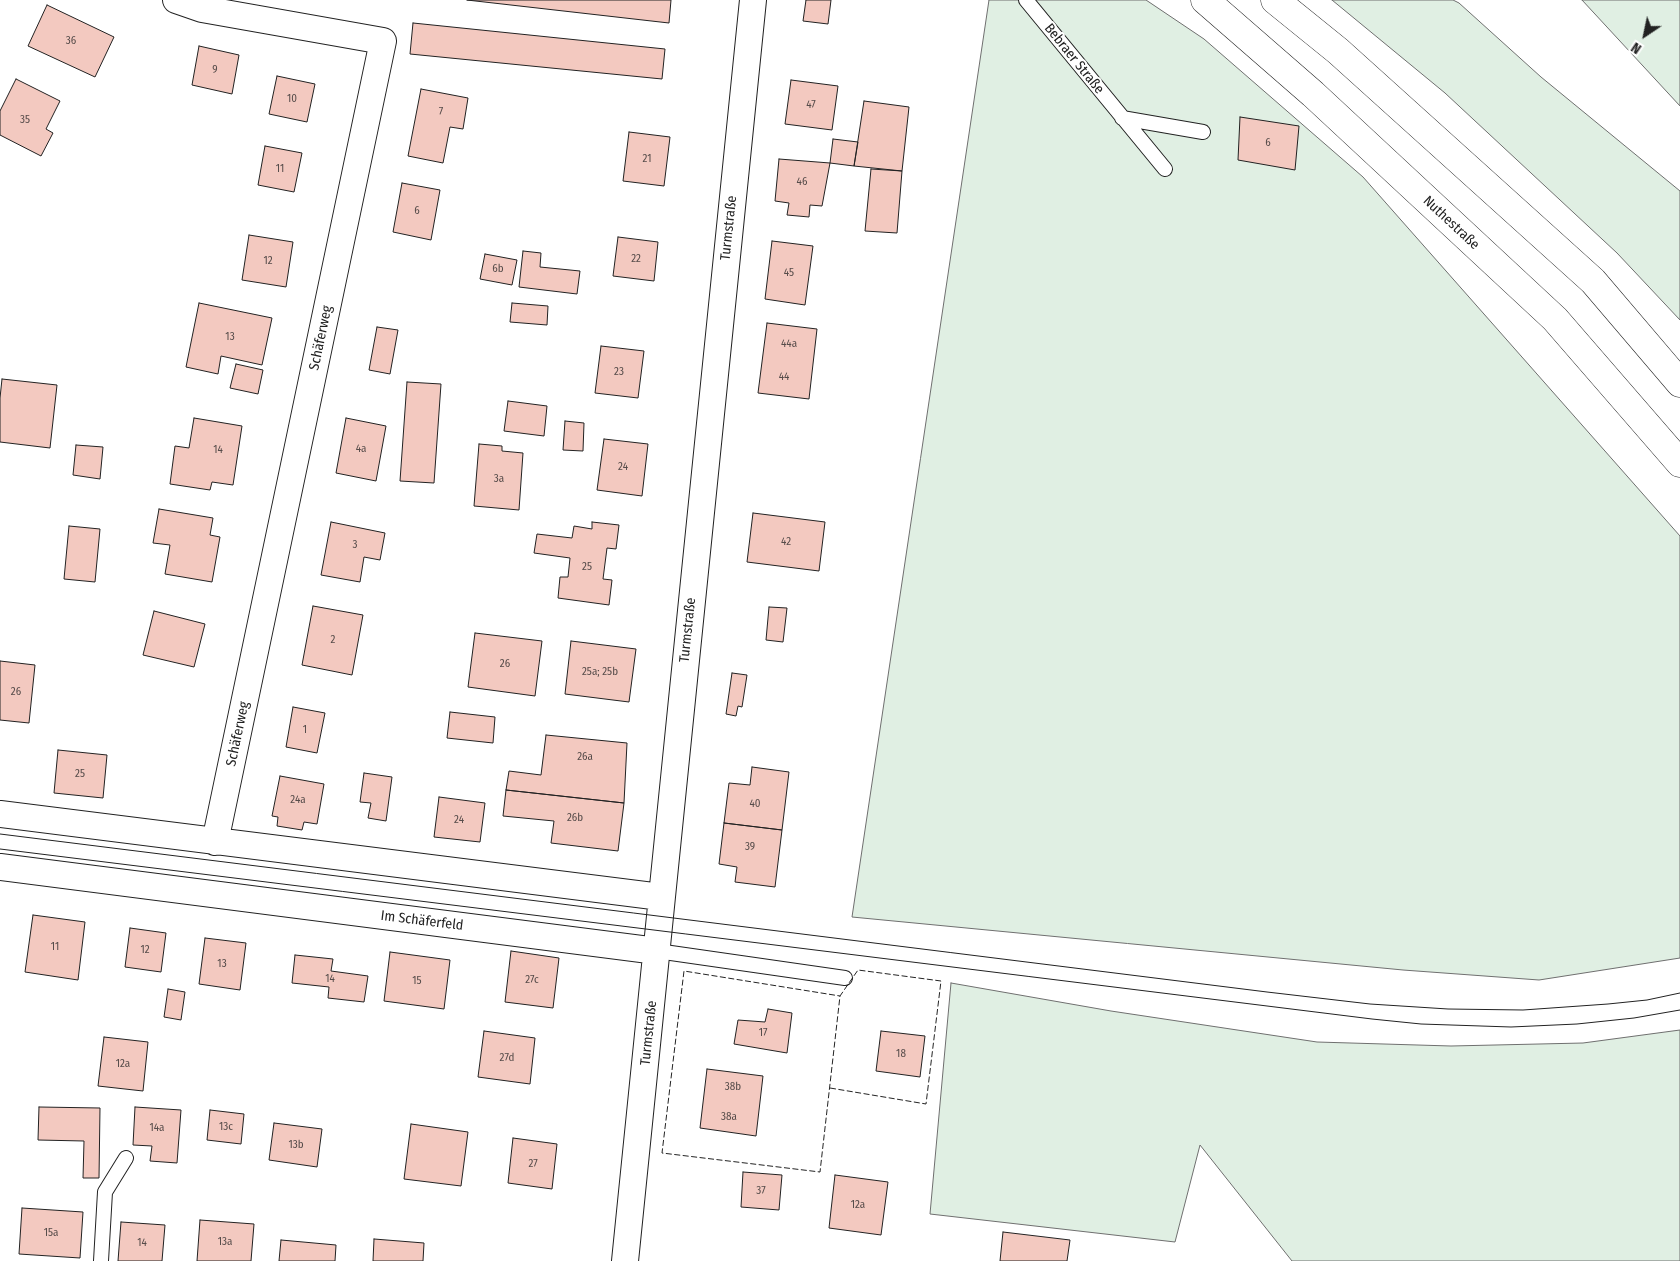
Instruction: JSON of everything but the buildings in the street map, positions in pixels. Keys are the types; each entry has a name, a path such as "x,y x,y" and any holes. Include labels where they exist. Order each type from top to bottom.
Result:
{"highway":[{"name":"Nuthestraße","path":"1205,0 1313,94 1556,319 1680,463"},
{"path":"1276,0 1338,51 1593,281 1680,383"}],"street":[{"name":"Schäferweg","path":"176,0 202,10 383,42 215,842"},
{"name":"Turmstraße","path":"625,1261 753,0"},
{"path":"0,814 661,896"},
{"name":"Im Schäferfeld","path":"0,867 657,951"}],"lane":[{"name":"Bebraer Straße","path":"1026,0 1166,169"},
{"path":"1122,118 1203,132"},
{"name":"Im Schäferfeld","path":"657,951 845,978"},
{"path":"102,1261 105,1192 126,1158"}],"green space":[{"path":"989,0 1146,0 1204,39 1363,177 1680,536 1680,958 1539,980 1403,970 852,917"},
{"path":"1332,0 1453,0 1459,3 1541,77 1680,191 1680,320 1617,253 1445,93"},
{"path":"1582,0 1680,0 1680,106"},
{"path":"951,983 1111,1011 1317,1042 1451,1046 1583,1043 1680,1030 1680,1261 1292,1261 1200,1145 1175,1242 930,1214"}],"tram line":[{"path":"0,834 1370,1004 1448,1009 1523,1010 1647,1000 1680,993"},
{"path":"0,849 1421,1024 1511,1027 1577,1024 1634,1018 1680,1010"}],"fence":[{"path":"830,1088 926,1104 941,981 858,970 840,996 820,1172 662,1153 684,971 840,996"}]}
